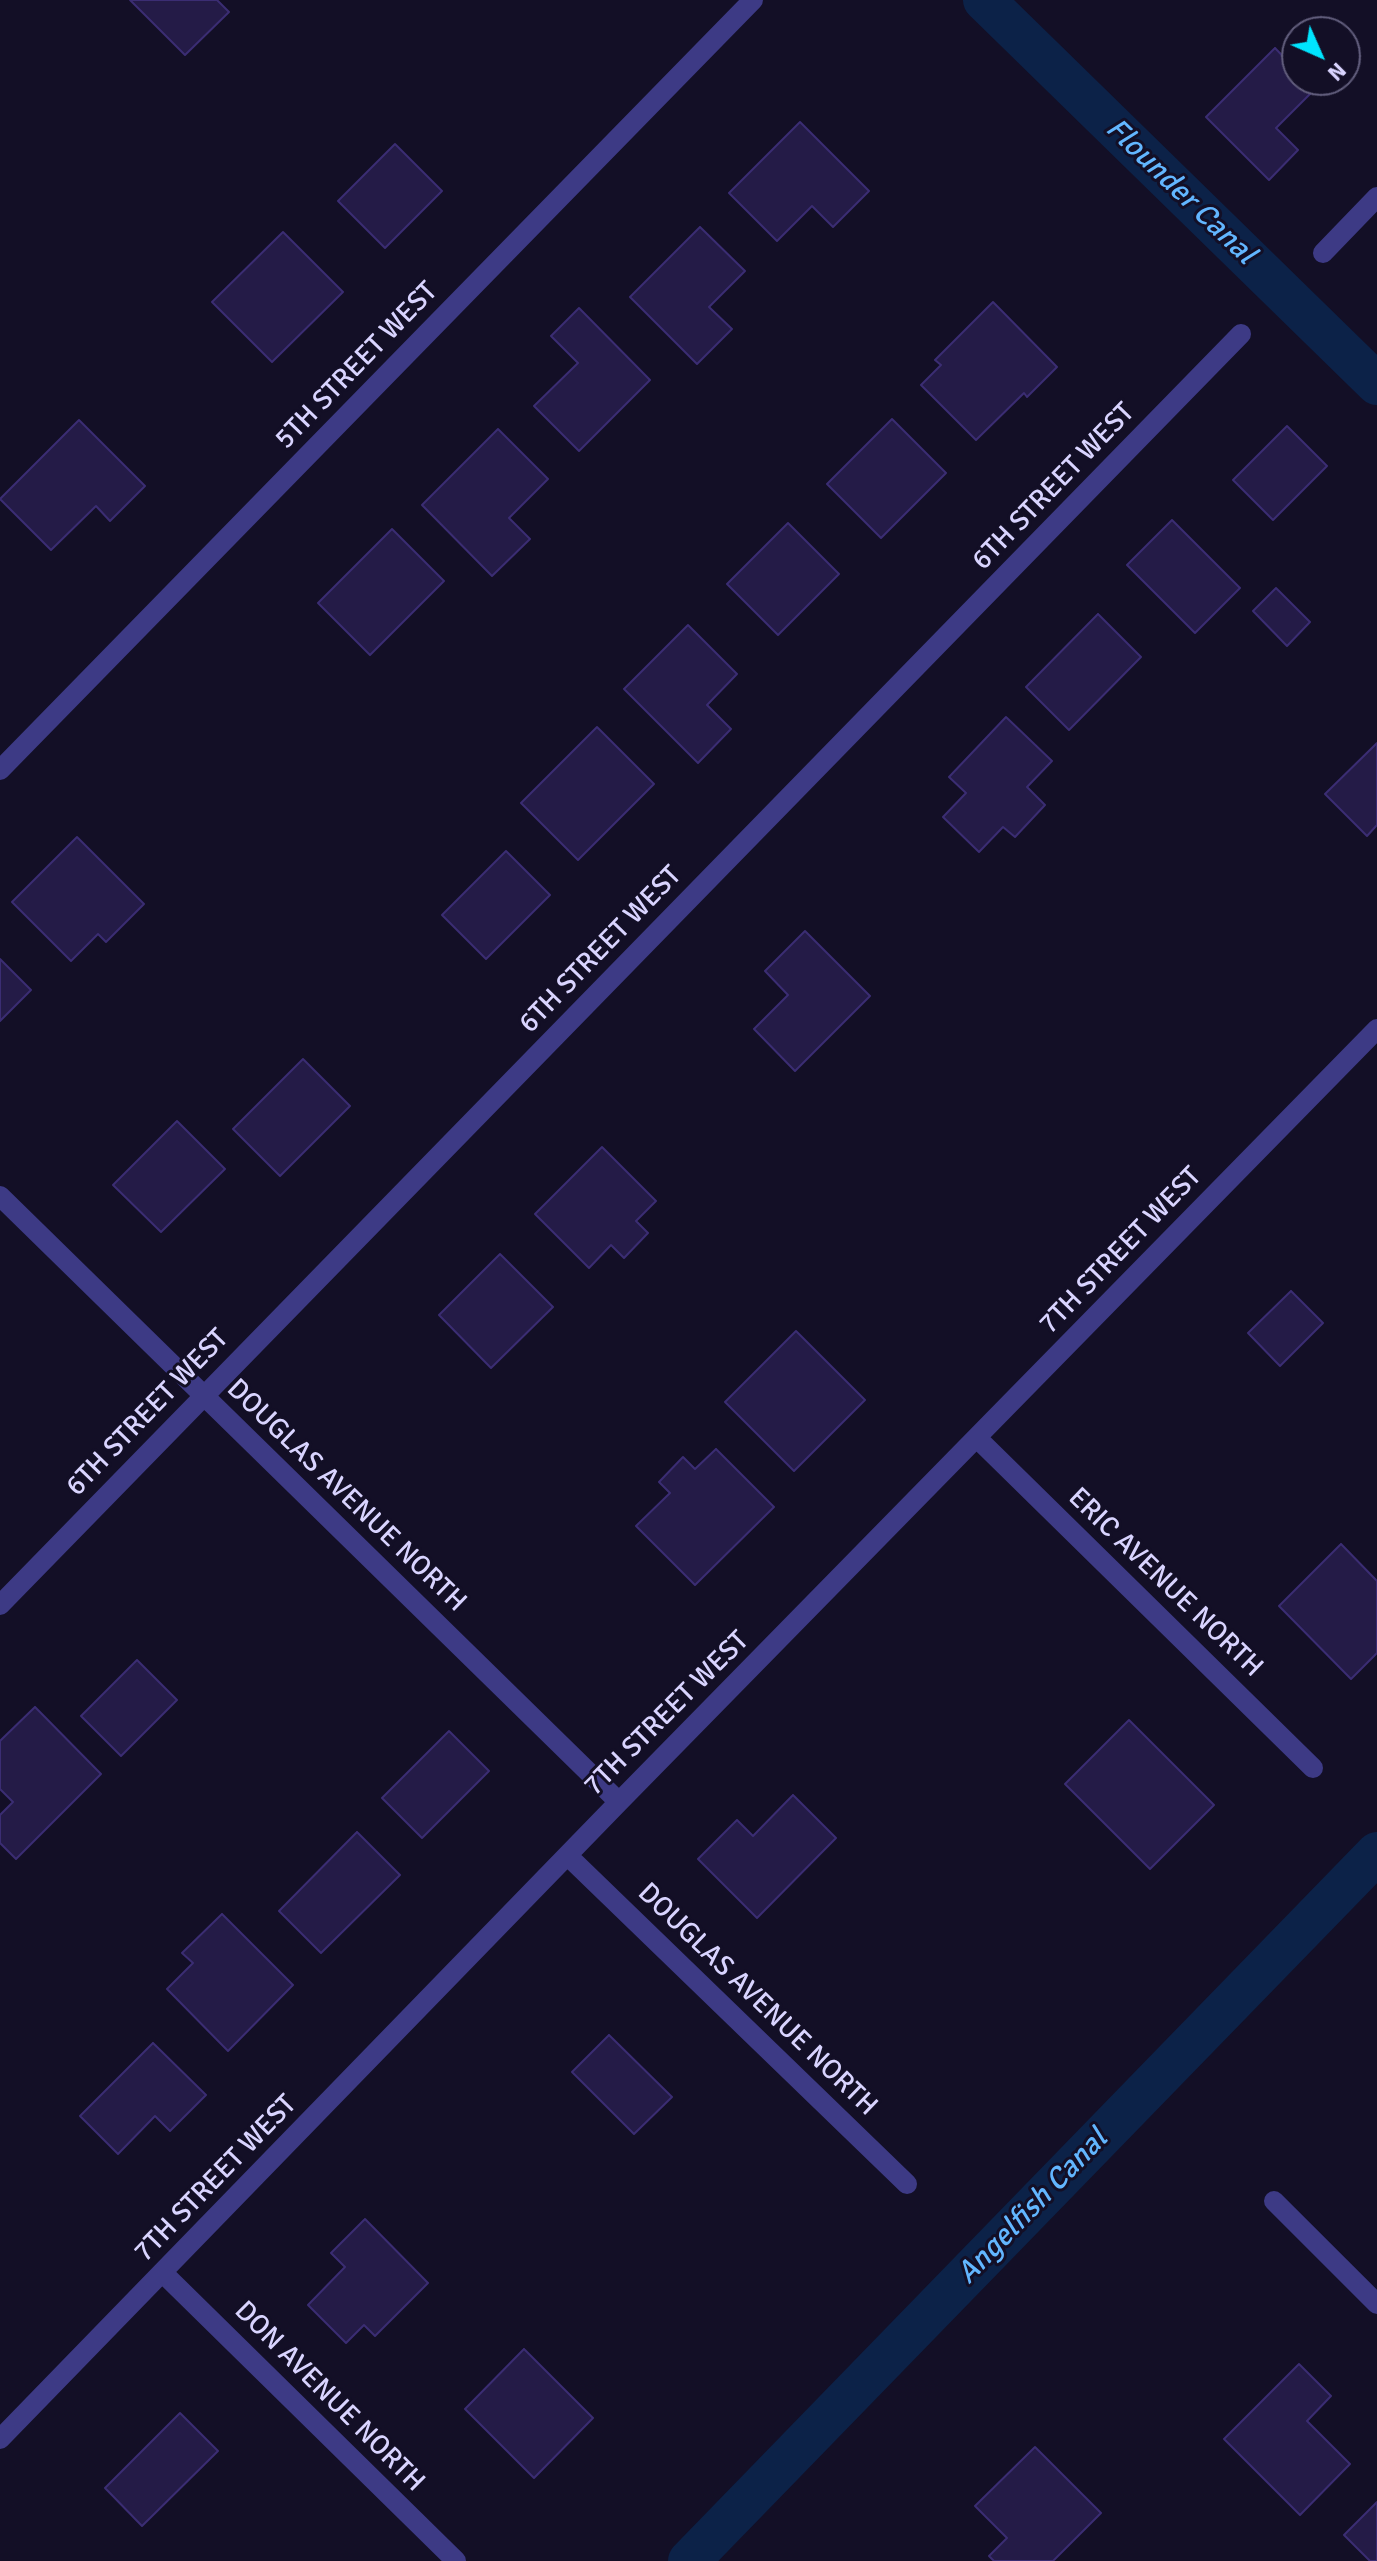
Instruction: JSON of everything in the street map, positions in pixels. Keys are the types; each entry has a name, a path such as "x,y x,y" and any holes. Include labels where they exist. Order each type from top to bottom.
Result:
{"street":[{"name":"5TH STREET WEST","path":"0,770 753,0"},
{"path":"1323,253 1377,197"},
{"name":"6TH STREET WEST","path":"0,1605 1241,334"},
{"name":"7TH STREET WEST","path":"0,2439 1377,1029"},
{"name":"DOUGLAS AVENUE NORTH","path":"0,1196 619,1802"},
{"name":"ERIC AVENUE NORTH","path":"978,1439 1313,1768"},
{"name":"DOUGLAS AVENUE NORTH","path":"568,1856 907,2184"},
{"path":"1274,2201 1377,2304"},
{"name":"DON AVENUE NORTH","path":"163,2273 456,2561"}],"building":[{"path":"130,0 217,0 229,12 185,55"},
{"path":"1275,48 1281,54 1281,96 1308,96 1276,128 1298,150 1269,180 1206,117"},
{"path":"800,122 869,191 833,227 812,206 777,241 729,193"},
{"path":"395,144 442,191 385,248 338,201"},
{"path":"700,227 745,271 709,307 732,329 697,364 630,297"},
{"path":"283,232 343,292 272,362 212,302"},
{"path":"993,302 1057,367 1027,397 1024,393 976,440 921,385 941,365 935,360"},
{"path":"579,308 650,380 579,451 534,406 578,363 551,336"},
{"path":"892,419 946,473 881,538 827,484"},
{"path":"79,420 145,486 110,521 96,506 51,550 0,499"},
{"path":"1287,426 1327,466 1273,520 1233,480"},
{"path":"498,429 548,479 509,518 530,539 492,576 422,505"},
{"path":"1172,520 1240,588 1195,633 1127,565"},
{"path":"788,523 839,574 778,635 727,584"},
{"path":"392,529 444,581 370,655 318,603"},
{"path":"1276,588 1310,622 1287,646 1253,611"},
{"path":"1098,614 1141,657 1069,730 1026,687"},
{"path":"688,625 737,674 707,705 731,729 698,763 624,689"},
{"path":"1006,717 1052,761 1027,787 1045,805 1015,837 1003,827 979,852 943,817 966,793 949,777"},
{"path":"597,727 654,784 578,860 521,803"},
{"path":"1377,743 1377,825 1367,836 1325,794"},
{"path":"77,837 144,904 106,942 98,934 71,961 12,902"},
{"path":"506,851 550,895 486,959 442,915"},
{"path":"805,931 870,996 795,1071 754,1029 788,995 765,971"},
{"path":"0,959 31,990 0,1021"},
{"path":"303,1059 350,1106 280,1176 233,1129"},
{"path":"177,1121 225,1169 161,1232 113,1185"},
{"path":"602,1147 656,1201 636,1221 648,1233 624,1258 611,1245 589,1268 535,1214"},
{"path":"500,1254 553,1307 491,1368 439,1315"},
{"path":"1291,1291 1323,1323 1280,1366 1248,1333"},
{"path":"796,1331 865,1400 794,1471 725,1402"},
{"path":"716,1449 774,1507 695,1585 636,1526 670,1493 659,1482 683,1457 695,1469"},
{"path":"1341,1544 1377,1581 1377,1653 1351,1679 1279,1606"},
{"path":"137,1660 177,1700 121,1756 81,1716"},
{"path":"35,1707 101,1774 16,1859 0,1843 0,1815 13,1802 0,1789 0,1741"},
{"path":"1129,1720 1214,1805 1150,1869 1065,1784"},
{"path":"449,1731 489,1771 422,1838 382,1798"},
{"path":"793,1795 836,1838 757,1918 698,1859 737,1820 753,1836"},
{"path":"357,1832 400,1875 321,1953 279,1911"},
{"path":"222,1914 293,1985 228,2051 167,1989 193,1963 182,1953"},
{"path":"609,2035 672,2097 634,2134 572,2072"},
{"path":"153,2043 206,2095 170,2131 155,2116 118,2154 80,2116"},
{"path":"365,2219 428,2283 375,2336 364,2325 346,2343 308,2305 345,2267 331,2253"},
{"path":"524,2349 593,2418 534,2478 465,2409"},
{"path":"1299,2364 1331,2396 1307,2421 1350,2464 1300,2515 1224,2439"},
{"path":"180,2413 218,2451 142,2526 105,2488"},
{"path":"1035,2447 1101,2513 1053,2561 994,2561 989,2556 1007,2538 975,2506"},
{"path":"1377,2502 1377,2561 1370,2561 1344,2535"}],"waterway":[{"name":"Flounder Canal","path":"984,0 1377,384"},
{"name":"Angelfish Canal","path":"689,2561 1377,1853"}]}
